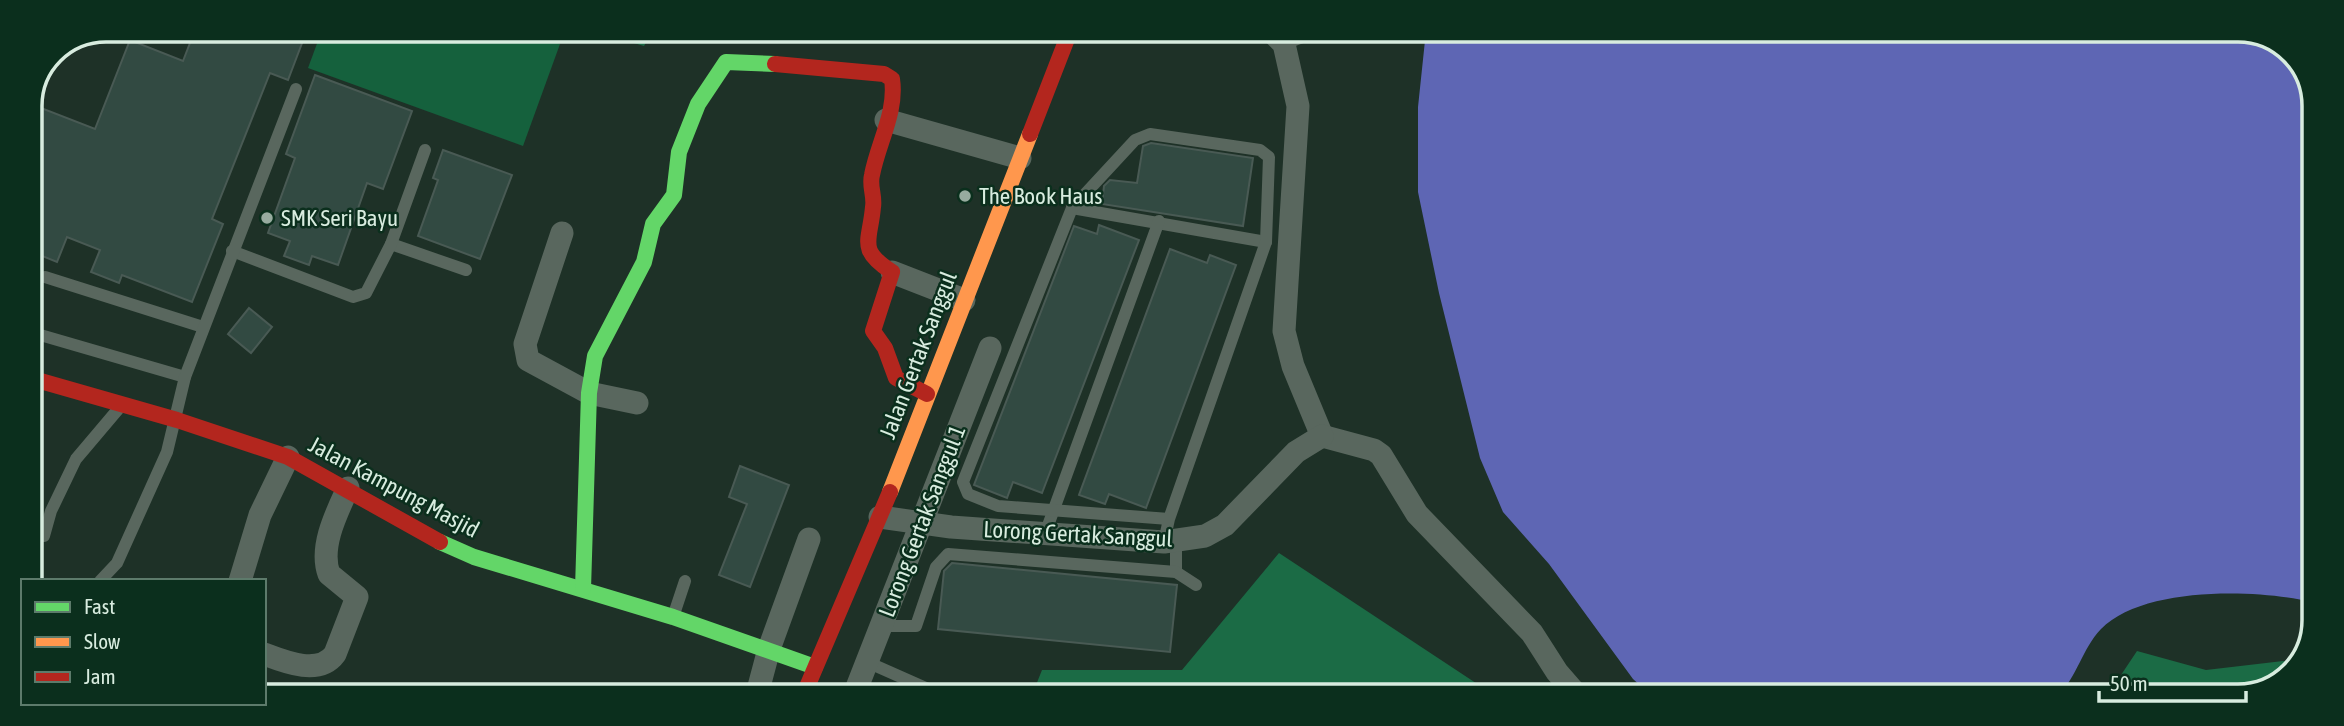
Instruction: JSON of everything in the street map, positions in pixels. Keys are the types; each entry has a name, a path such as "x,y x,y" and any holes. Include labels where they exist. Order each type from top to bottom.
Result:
{"street":[{"name":"Jalan Gertak Sanggul","path":"808,684 880,517 1066,42"},
{"path":"1278,42 1298,107 1284,331 1293,366 1322,436 1374,450 1381,455 1417,514 1532,634 1567,684"},
{"path":"583,589 589,393 595,356 644,262 653,224 674,195 679,152 698,104 726,62 738,60 884,74 894,83 870,181 874,202 864,240 870,256 892,272 964,300"},
{"path":"886,120 1020,158"},
{"path":"562,233 525,344 528,360 589,393 637,403"},
{"path":"892,272 873,331 885,348 896,378 927,394"},
{"name":"Lorong Gertak Sanggul 1","path":"858,684 989,348"},
{"name":"Jalan Kampung Masjid","path":"42,381 177,420 288,457 348,488 435,539 474,556 673,617 815,667"},
{"name":"Lorong Gertak Sanggul","path":"880,517 920,522 1049,521 1170,534 1215,533 1296,452 1322,436"},
{"path":"241,579 260,515 288,457"},
{"path":"266,654 317,666 329,662 335,654 357,597 329,574 326,553 336,515 348,488"},
{"path":"760,684 769,649 808,539"}],"lane":[{"path":"102,579 117,563 167,452 177,420 184,377 296,89"},
{"path":"1159,221 1049,521 968,494 963,482 1072,208 1143,135 1260,150 1269,157 1266,242 1170,534 1176,572"},
{"path":"233,251 353,297 366,293 391,244 425,150"},
{"path":"1072,208 1159,221 1266,242"},
{"path":"391,244 466,270"},
{"path":"45,277 203,327"},
{"path":"42,336 184,377"},
{"path":"44,536 51,511 76,459 122,404"},
{"path":"881,626 916,626 936,567 948,554 1176,572 1196,585"},
{"path":"673,617 685,581"},
{"path":"867,662 917,684"}],"green space":[{"path":"318,42 560,44 523,146 308,68"},
{"path":"630,42 646,42 644,46"},
{"path":"1279,553 1477,684 1036,684 1042,670 1182,670"},
{"path":"2137,651 2206,670 2286,662 2277,671 2250,683 2115,684"}],"water":[{"path":"1425,42 2238,42 2254,44 2273,53 2289,67 2297,82 2302,102 2302,600 2232,593 2172,598 2144,605 2120,615 2101,629 2068,684 1639,684 1549,564 1503,512 1480,458 1439,293 1418,192 1418,107"}],"building":[{"path":"129,42 183,61 190,42 302,42 288,80 270,73 212,219 223,224 192,302 122,275 119,283 91,272 100,250 67,237 57,262 42,256 42,108 95,129"},
{"path":"315,75 412,111 383,189 367,183 338,265 312,256 309,265 284,256 290,241 268,233 295,158 286,154"},
{"path":"1151,143 1253,158 1243,226 1102,204 1104,186 1110,180 1137,183 1143,146"},
{"path":"443,150 512,175 480,259 418,236 438,180 433,178"},
{"path":"1099,225 1139,240 1042,493 1013,482 1007,498 974,485 1074,226 1097,234"},
{"path":"1170,249 1207,263 1210,255 1236,265 1146,508 1109,494 1105,504 1079,495"},
{"path":"249,308 272,327 251,353 228,334"},
{"path":"740,466 789,485 750,587 719,575 747,504 729,497"},
{"path":"952,563 1177,585 1170,652 938,629 944,571"}],"traffic: fast":[{"path":"583,589 589,393 595,356 644,262 653,224 674,195 679,152 698,104 726,62 775,64"},
{"path":"440,542 474,557 673,617 815,667"}],"traffic: slow":[{"path":"890,492 1030,134"}],"traffic: jam":[{"path":"1030,134 1066,42"},
{"path":"775,64 884,74 892,79 892,103 871,179 873,203 868,237 870,251 874,257 892,272 873,331 885,348 896,378 927,394"},
{"path":"42,381 177,420 288,457 440,542"},
{"path":"808,684 890,492"}],"place":[{"name":"The Book Haus","path":"965,196"},
{"name":"SMK Seri Bayu","path":"267,218"}]}
